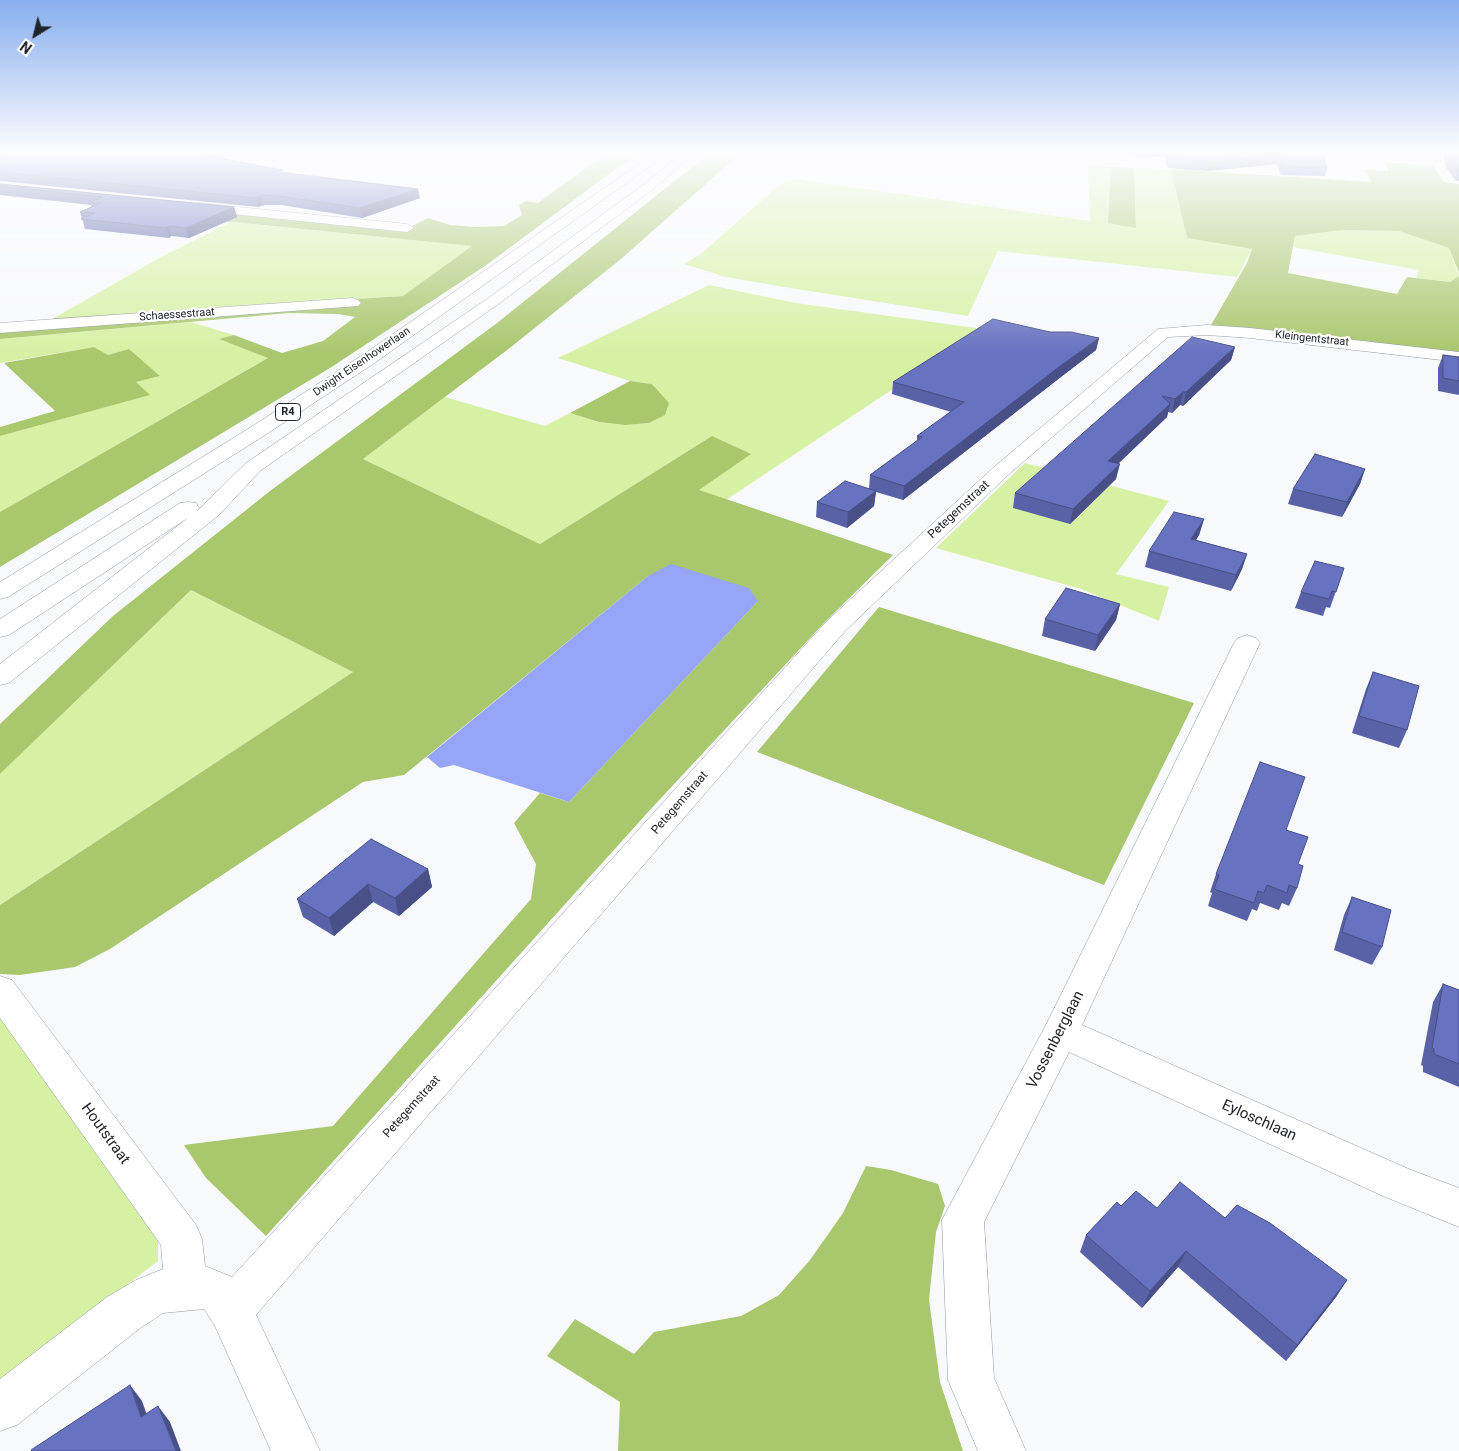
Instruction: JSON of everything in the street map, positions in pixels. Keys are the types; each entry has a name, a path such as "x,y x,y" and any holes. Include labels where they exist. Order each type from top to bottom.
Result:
{"main road":[{"path":"315,219 407,228"},
{"name":"Dwight Eisenhowerlaan","path":"0,592 255,433 370,358 569,219"},
{"name":"R4","path":"0,630 252,467 492,302 605,219"},
{"name":"Schaessestraat","path":"0,328 353,303"},
{"name":"Kleingentstraat","path":"1164,332 1207,330 1250,333 1459,357"},
{"name":"Petegemstraat","path":"231,1310 836,626 1001,471 1164,332"},
{"path":"0,676 211,510 252,467"},
{"name":"Vossenberglaan","path":"1002,1451 971,1380 963,1220 1061,1032 1247,643"},
{"name":"Houtstraat","path":"0,990 182,1239 186,1287"},
{"name":"Eyloschlaan","path":"1061,1032 1388,1179 1459,1208"},
{"path":"0,1408 151,1295 169,1289 204,1287 221,1294 231,1310 296,1451"}],"green space":[{"path":"225,219 295,219 404,230 427,219 450,225 475,227 504,226 516,219 549,219 485,266 330,368 0,567 0,512 268,358 219,339 234,335 282,353 323,341 355,317 338,314 289,313 0,339 0,330 46,327 54,318 403,296 472,246 223,221"},
{"path":"627,219 667,219 621,259 511,347 363,459 540,544 712,436 751,454 699,490 893,555 825,622 649,811 266,1236 206,1178 184,1145 333,1126 531,899 536,864 514,823 540,793 569,802 758,601 648,576 404,775 363,782 110,949 75,967 20,975 0,974 0,905 353,672 191,590 0,774 0,724 113,616 270,491 497,323"},
{"path":"741,219 1074,219 1090,221 1090,219 1109,219 1109,223 1136,227 1136,219 1183,219 1187,238 1252,249 1237,277 998,251 968,316 726,277 684,264 702,253"},
{"path":"1108,219 1136,219 1136,228 1108,223"},
{"path":"1183,219 1459,219 1459,273 1449,248 1399,231 1343,230 1295,236 1288,273 1397,294 1407,277 1450,282 1459,276 1459,354 1211,325 1247,263 1252,249 1187,238"},
{"path":"231,222 473,246 403,296 54,318 161,257"},
{"path":"1343,230 1399,231 1449,248 1459,276 1450,282 1416,278 1419,270 1293,247 1295,236"},
{"path":"709,285 796,303 983,329 726,500 698,490 712,436 540,544 363,459 445,397 545,426 570,413 599,422 625,425 649,423 665,415 653,384 630,381 558,358"},
{"path":"191,322 234,335 220,339 268,358 0,512 0,436 149,395 136,382 160,376 129,350 108,355 94,347 0,363 0,339"},
{"path":"94,347 108,355 129,349 160,376 136,382 150,395 0,436 0,427 55,411 4,363"},
{"path":"630,381 652,384 669,403 665,415 649,423 625,425 599,422 570,413"},
{"path":"1025,463 1169,501 1116,574 1169,587 1159,621 1081,589 936,548"},
{"path":"191,590 353,672 0,905 0,774"},
{"path":"879,607 1194,703 1104,885 757,752"},
{"path":"0,983 158,1226 158,1261 0,1382"},
{"path":"866,1166 891,1170 938,1184 945,1206 936,1232 929,1300 940,1382 963,1451 618,1451 620,1402 547,1356 575,1319 634,1354 654,1332 741,1316 779,1295 810,1260 843,1213"}],"water":[{"path":"671,564 749,588 758,601 569,802 454,765 440,768 427,757 648,576"}],"building":[{"path":"81,219 207,219 186,228 168,226 166,228"},
{"path":"993,319 1050,332 1071,332 1099,338 904,486 870,475 922,437 917,436 964,402 893,382"},
{"path":"1192,337 1235,347 1186,392 1183,392 1175,399 1162,396 1170,404 1108,461 1120,464 1073,509 1015,493"},
{"path":"1443,355 1459,357 1459,381 1443,378"},
{"path":"1315,454 1365,469 1347,502 1293,489"},
{"path":"845,481 876,491 848,512 817,502"},
{"path":"1174,512 1204,519 1191,539 1247,554 1236,575 1149,551"},
{"path":"1315,561 1344,568 1336,592 1332,591 1329,599 1301,592"},
{"path":"1066,588 1120,604 1098,635 1045,619"},
{"path":"1373,672 1419,686 1407,730 1359,716"},
{"path":"1260,762 1305,777 1286,830 1308,837 1298,864 1303,866 1297,888 1289,885 1287,893 1267,885 1264,893 1258,891 1254,903 1214,889 1219,875 1216,874"},
{"path":"371,839 428,869 395,898 368,884 329,918 297,899"},
{"path":"1352,897 1391,910 1382,947 1342,932"},
{"path":"1443,984 1459,990 1459,1064 1434,1054 1432,1047"},
{"path":"1180,1182 1225,1218 1237,1205 1270,1223 1347,1280 1297,1345 1186,1251 1150,1291 1086,1235 1117,1202 1121,1206 1136,1191 1157,1208"},
{"path":"130,1385 141,1417 158,1406 176,1451 31,1450"}]}
